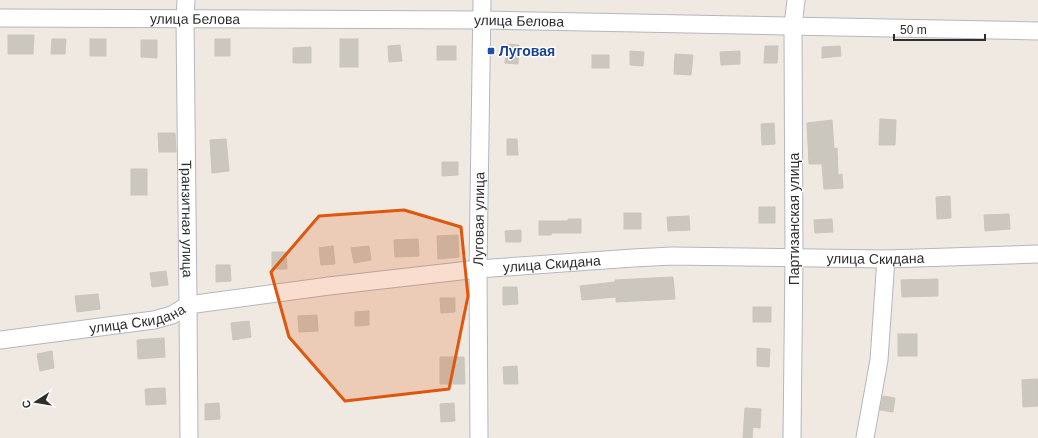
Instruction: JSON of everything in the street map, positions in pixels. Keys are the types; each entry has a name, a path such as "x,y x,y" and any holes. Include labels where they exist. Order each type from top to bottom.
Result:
{"street":[{"name":"Транзитная улица","path":"186,0 189,438"},
{"name":"Луговая улица","path":"479,438 478,269 482,0"},
{"name":"Партизанская улица","path":"792,438 794,257 793,26 796,0"},
{"name":"улица Белова","path":"0,18 482,20 1038,31"},
{"name":"улица Скидана","path":"0,340 154,320 172,315 188,305 329,286 478,269 664,256 886,259 1038,254"},
{"path":"865,438 879,360 886,259"}],"highlighted area":[{"path":"404,210 461,227 468,296 449,389 345,401 289,337 271,272 319,216"}],"building":[{"path":"8,35 34,35 33,54 8,54"},
{"path":"52,39 66,39 65,54 51,54"},
{"path":"90,39 106,39 106,56 90,56"},
{"path":"215,39 230,39 230,56 215,56"},
{"path":"340,39 358,39 358,67 340,67"},
{"path":"141,40 157,40 157,58 141,57"},
{"path":"507,44 519,45 518,64 505,63"},
{"path":"400,45 402,61 389,62 388,46"},
{"path":"437,46 456,46 456,60 437,60"},
{"path":"765,46 778,46 777,63 764,63"},
{"path":"840,46 841,56 822,58 822,47"},
{"path":"311,47 311,63 293,63 293,48"},
{"path":"630,51 644,52 643,66 630,65"},
{"path":"740,51 740,64 721,65 720,52"},
{"path":"675,54 693,55 691,75 674,74"},
{"path":"592,55 609,55 609,68 592,68"},
{"path":"880,119 896,120 895,145 879,145"},
{"path":"832,120 834,149 837,148 838,175 842,174 843,188 824,189 822,164 809,164 807,123"},
{"path":"774,123 775,144 762,145 761,124"},
{"path":"158,133 175,133 176,152 159,152"},
{"path":"226,139 229,171 212,173 210,140"},
{"path":"507,139 517,139 518,155 507,155"},
{"path":"442,162 458,162 458,175 442,176"},
{"path":"131,169 147,169 147,195 131,195"},
{"path":"950,196 951,218 937,219 936,197"},
{"path":"759,207 775,207 775,223 759,223"},
{"path":"624,213 641,213 641,229 624,229"},
{"path":"1009,214 1010,229 985,231 984,215"},
{"path":"689,216 690,230 668,231 667,217"},
{"path":"568,219 581,219 581,233 552,233 551,235 539,235 539,221 568,221"},
{"path":"832,219 833,232 815,233 814,220"},
{"path":"521,230 521,242 506,242 505,231"},
{"path":"458,235 459,257 438,259 437,236"},
{"path":"418,239 419,256 395,257 394,240"},
{"path":"333,246 335,264 321,265 319,248"},
{"path":"369,246 371,260 354,263 351,248"},
{"path":"272,252 286,252 287,269 272,269"},
{"path":"216,265 230,265 231,281 216,282"},
{"path":"166,271 168,285 152,287 150,273"},
{"path":"673,277 675,299 616,302 616,297 582,300 580,286 615,282 615,280"},
{"path":"938,279 938,296 902,297 901,280"},
{"path":"503,287 517,287 518,304 503,305"},
{"path":"98,294 100,309 77,312 75,296"},
{"path":"440,298 455,298 455,312 441,313"},
{"path":"753,307 771,307 771,322 753,322"},
{"path":"369,311 369,325 355,326 355,312"},
{"path":"317,315 318,331 299,332 298,316"},
{"path":"249,321 251,337 233,340 231,323"},
{"path":"898,334 917,334 917,356 898,356"},
{"path":"164,338 165,357 138,359 137,340"},
{"path":"757,348 770,349 769,367 757,366"},
{"path":"52,351 54,368 40,371 37,354"},
{"path":"440,357 464,357 465,384 440,384"},
{"path":"517,366 518,384 504,384 503,367"},
{"path":"1038,379 1038,406 1023,407 1022,380"},
{"path":"165,388 166,404 146,405 145,389"},
{"path":"883,396 895,398 893,412 880,410"},
{"path":"219,403 220,419 205,420 205,404"},
{"path":"454,403 455,421 441,422 440,404"},
{"path":"745,408 761,409 760,428 753,427 752,438 743,438"}],"place":[{"name":"Луговая","path":"491,51"}]}
